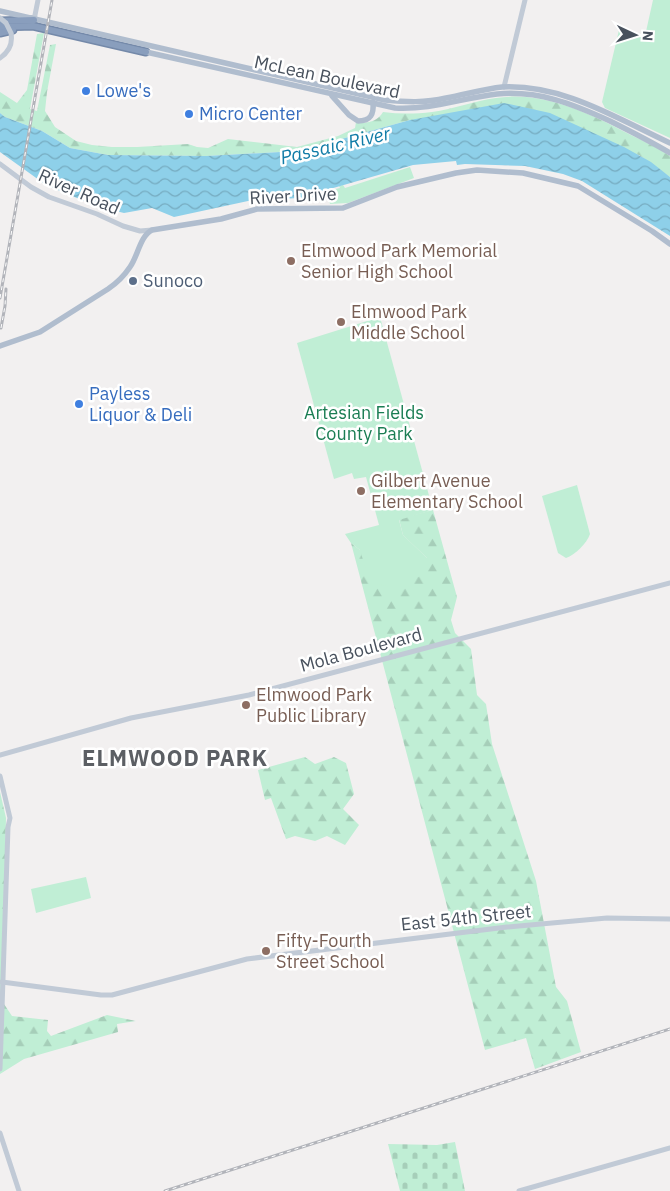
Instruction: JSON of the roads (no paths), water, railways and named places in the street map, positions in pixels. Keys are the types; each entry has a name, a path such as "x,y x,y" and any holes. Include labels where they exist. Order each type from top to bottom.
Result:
{"highway":[{"name":"McLean Boulevard","path":"0,19 34,20"},
{"name":"McLean Boulevard","path":"0,27 33,26 146,52"},
{"path":"0,33 42,28"}],"main road":[{"path":"0,11 34,20"},
{"name":"McLean Boulevard","path":"34,20 399,102 425,102 504,87 542,90 565,95 670,143"},
{"name":"McLean Boulevard","path":"146,52 395,108 421,108 495,94 538,95 574,105 670,152"},
{"path":"328,94 337,100 358,121 363,121 372,116 373,104 370,97"},
{"name":"River Drive","path":"152,230 221,219 257,209 343,208 398,187 477,170 524,173 578,186 670,244"},
{"path":"0,346 40,332 108,289 131,266 145,236 152,230"}],"street":[{"path":"34,20 38,0"},
{"path":"504,87 524,0"},
{"path":"0,19 6,23 11,33 8,51 0,58"},
{"name":"River Road","path":"0,164 31,187 49,197 97,214 123,226 140,231 152,230"},
{"name":"Mola Boulevard","path":"0,755 131,718 249,695 670,583"},
{"path":"0,776 10,818 8,827 0,1069"},
{"name":"East 54th Street","path":"2,982 112,995 251,958 507,927 607,918 670,919"},
{"path":"0,1133 19,1191"},
{"path":"519,1191 670,1148"}],"water":[{"name":"Passaic River","path":"504,103 550,113 624,147 651,162 670,177 670,236 582,181 563,174 525,166 457,165 456,161 413,165 316,193 314,197 248,201 174,217 152,208 124,213 96,206 46,185 0,152 0,113 5,117 42,131 70,148 108,155 206,156 298,151 410,120"}],"railway":[{"path":"0,298 52,0"},
{"path":"1,328 6,289"},
{"path":"165,1191 670,1029"}],"place":[{"name":"Lowe's","path":"86,91"},
{"name":"Micro Center","path":"189,114"},
{"name":"Elmwood Park Memorial Senior High School","path":"291,261"},
{"name":"Sunoco","path":"133,281"},
{"name":"Elmwood Park Middle School","path":"341,322"},
{"name":"Payless Liquor & Deli","path":"79,404"},
{"name":"Gilbert Avenue Elementary School","path":"361,491"},
{"name":"Elmwood Park Public Library","path":"246,705"},
{"name":"Fifty-Fourth Street School","path":"266,951"}],"district":[{"name":"ELMWOOD PARK","path":"175,758"}],"park label":[{"name":"Artesian Fields County Park","path":"364,423"}]}
